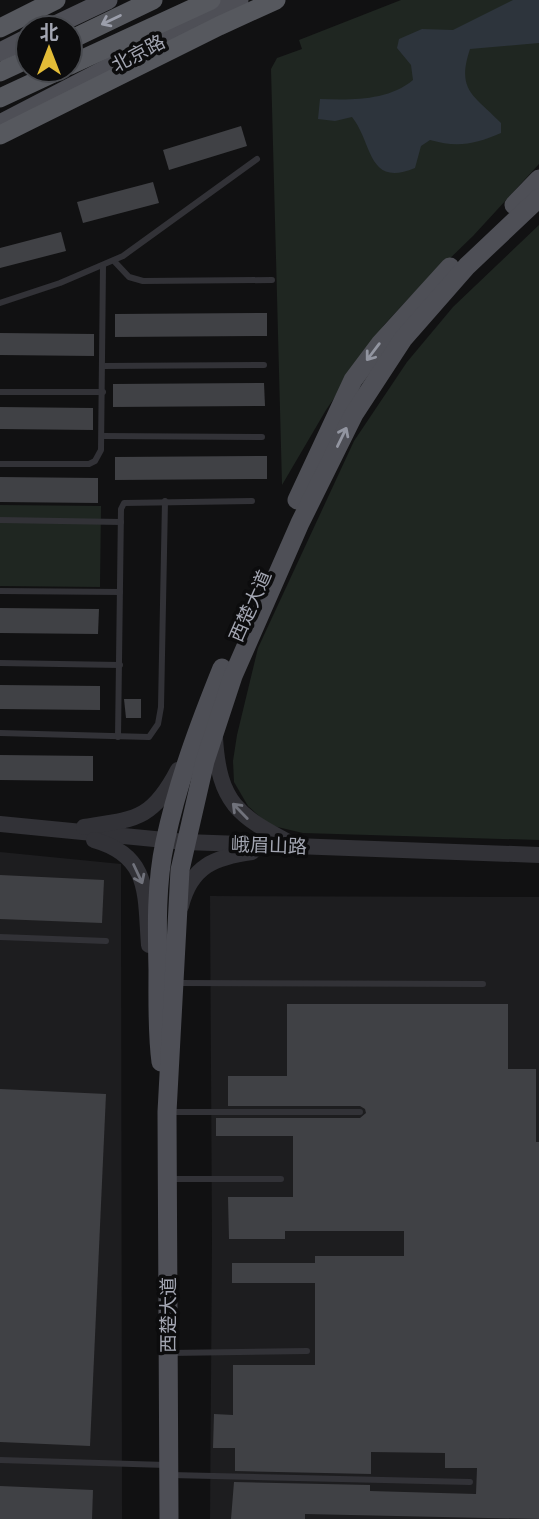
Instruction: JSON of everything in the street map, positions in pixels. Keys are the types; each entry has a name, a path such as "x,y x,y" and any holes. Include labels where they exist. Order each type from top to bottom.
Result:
{"highway":[{"path":"0,27 55,0"},
{"path":"84,33 153,0"},
{"path":"84,59 211,0"},
{"path":"0,135 276,0"},
{"path":"0,98 30,84"}],"main road":[{"path":"78,14 108,0"},
{"name":"北京路","path":"0,124 239,0"},
{"name":"西楚大道","path":"169,1519 167,1112 180,870 175,841 190,748 234,642 353,380 407,312 539,179"},
{"name":"西楚大道","path":"167,1112 158,1041 160,870 175,841 233,676 300,523 354,414 403,339 467,265 539,198"}],"street":[{"path":"214,733 216,759 222,783 239,812 254,824 298,846"},
{"path":"61,830 127,820 153,806 165,795 190,748"},
{"name":"峨眉山路","path":"0,824 175,841 539,855"},
{"path":"61,830 112,845 131,859 137,870 145,889 158,1041"},
{"path":"176,925 184,894 202,868 232,855 298,846"}],"lane":[{"path":"0,303 114,261 257,159"},
{"path":"114,261 129,277 143,281 272,280"},
{"path":"0,464 89,464 95,461 101,450 103,266"},
{"path":"103,366 264,365"},
{"path":"0,392 103,393"},
{"path":"103,436 262,437"},
{"path":"0,733 149,737 154,732 160,713 165,501"},
{"path":"118,737 121,522 124,503 252,501"},
{"path":"0,520 121,522"},
{"path":"0,591 120,592"},
{"path":"0,663 120,665"},
{"path":"0,937 106,941"},
{"path":"174,983 483,984"},
{"path":"167,1112 360,1112"},
{"path":"167,1179 281,1179"},
{"path":"168,1353 307,1351"},
{"path":"0,1460 470,1482"}],"shaded area":[{"path":"401,0 539,0 539,164 473,236 384,325 326,410 282,485 271,69 277,58 302,49 299,40"},
{"path":"513,0 539,0 539,43 470,49 465,74 470,91 501,123 501,133 466,144 430,140 421,146 415,168 399,173 380,168 373,160 352,117 335,121 318,119 320,99 381,96 413,80 411,65 397,48 399,39 422,29 453,30"},
{"path":"539,225 539,840 303,833 269,825 248,806 234,782 233,761 237,735 258,648 354,441 407,362 453,307"},
{"path":"0,505 101,506 100,587 0,586"},
{"path":"0,852 121,864 122,1519 0,1519"},
{"path":"210,896 539,897 539,1519 210,1519"}],"building":[{"path":"241,126 247,146 169,170 163,150"},
{"path":"153,182 159,203 83,223 77,202"},
{"path":"61,232 66,251 0,268 0,248"},
{"path":"267,313 267,336 115,337 115,314"},
{"path":"0,333 94,334 94,356 0,355"},
{"path":"264,383 265,406 113,407 113,384"},
{"path":"0,407 93,408 93,430 0,429"},
{"path":"267,456 267,479 115,480 115,457"},
{"path":"0,477 98,478 98,503 0,502"},
{"path":"0,608 99,609 98,634 0,633"},
{"path":"0,685 100,686 100,710 0,709"},
{"path":"124,699 141,699 141,718 126,718"},
{"path":"0,755 93,756 93,781 0,780"},
{"path":"0,875 104,880 102,923 0,919"},
{"path":"287,1004 508,1004 508,1069 536,1069 536,1142 539,1142 539,1519 305,1514 305,1519 231,1519 234,1482 370,1485 370,1491 476,1494 477,1468 445,1468 445,1453 371,1452 371,1474 235,1471 235,1448 213,1448 214,1414 233,1415 233,1365 315,1365 315,1283 232,1283 232,1263 315,1263 315,1256 404,1256 404,1231 285,1231 285,1239 229,1239 228,1197 293,1197 293,1136 216,1136 216,1118 360,1118 366,1113 360,1106 228,1106 228,1076 287,1076"},
{"path":"0,1089 106,1094 90,1446 0,1442"},
{"path":"0,1486 93,1490 92,1519 0,1519"}]}
